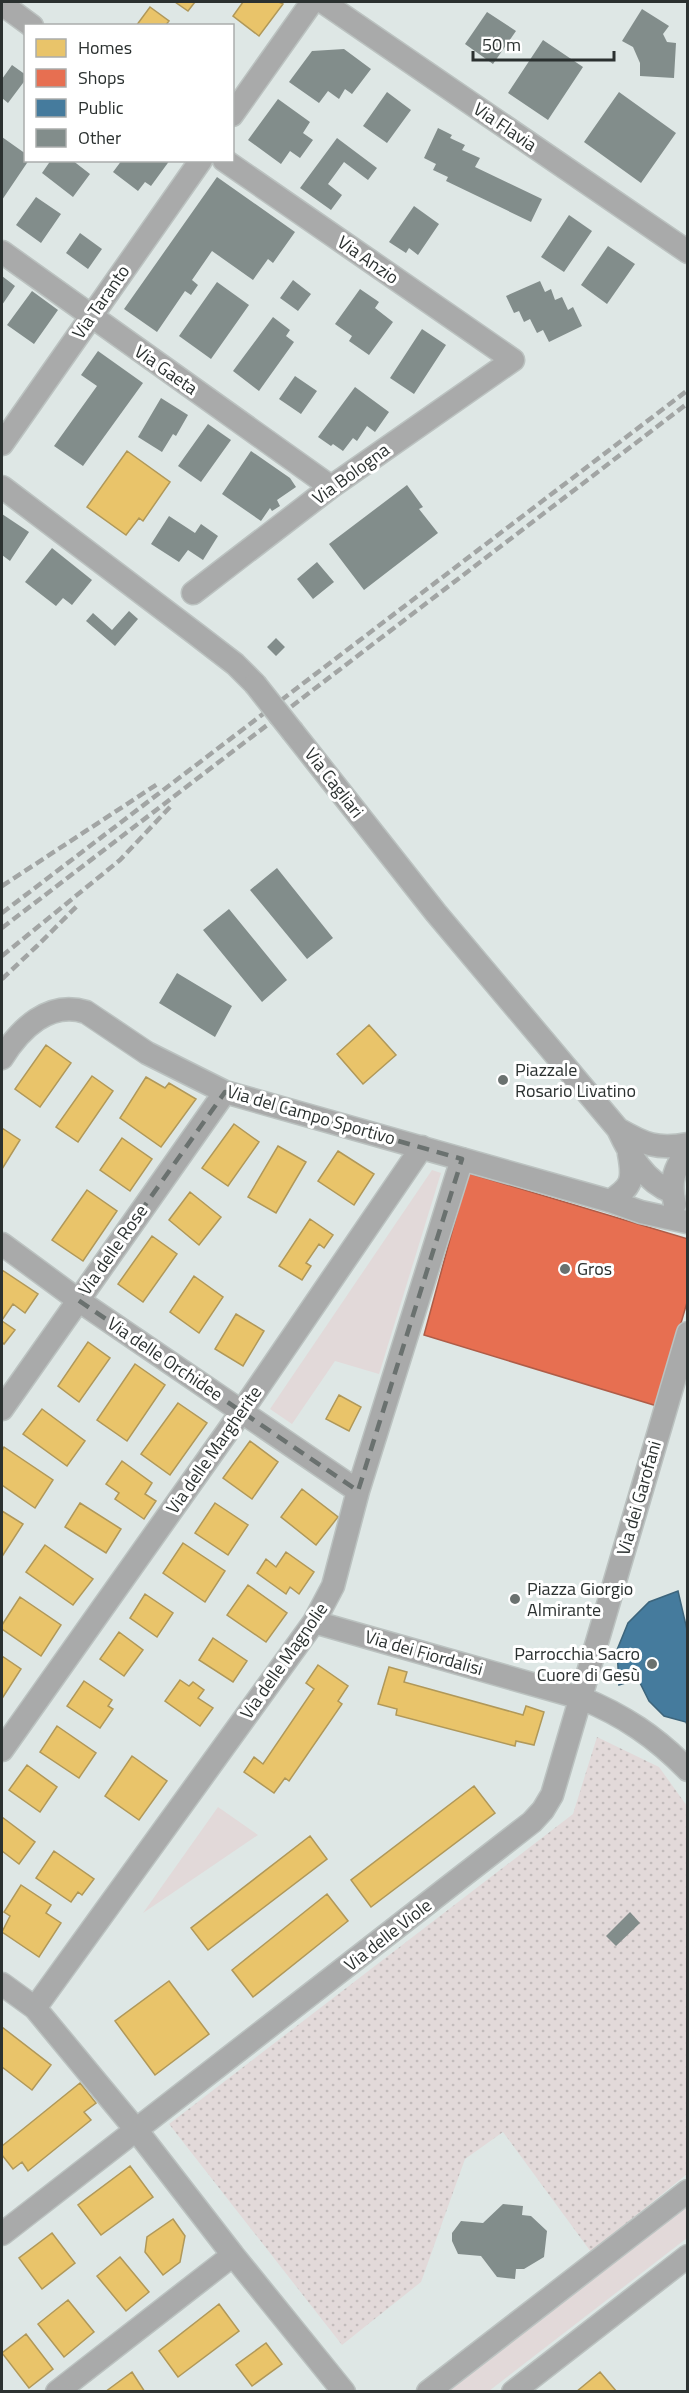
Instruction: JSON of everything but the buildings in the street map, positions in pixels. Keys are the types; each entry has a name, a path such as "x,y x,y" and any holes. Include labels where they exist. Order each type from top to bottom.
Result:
{"street":[{"path":"234,112 312,2"},
{"name":"Via Flavia","path":"323,2 687,252"},
{"path":"2,4 29,24"},
{"name":"Via Taranto","path":"2,444 200,162"},
{"name":"Via Anzio","path":"227,162 513,360"},
{"name":"Via Gaeta","path":"2,252 331,487"},
{"name":"Via Bologna","path":"193,593 331,487 513,360"},
{"name":"Via Cagliari","path":"2,487 235,664 255,684 436,913 618,1129 629,1154 656,1186 672,1192"},
{"name":"Via del Campo Sportivo","path":"2,1058 16,1037 31,1022 60,1010 80,1010 147,1053 225,1092 613,1202 640,1212 687,1222"},
{"name":"Via delle Rose","path":"2,1409 225,1092"},
{"name":"Via Cagliari","path":"618,1129 640,1142 668,1148 687,1144"},
{"name":"Via delle Margherite","path":"2,1750 242,1411 422,1147"},
{"path":"687,1150 675,1169 672,1192 679,1213 687,1222"},
{"path":"613,1202 631,1183 632,1170 629,1154"},
{"name":"Via delle Magnolie","path":"35,2008 314,1622 333,1586 358,1491 462,1159"},
{"name":"Via del Campo Sportivo","path":"613,1202 656,1198 672,1192"},
{"name":"Via delle Orchidee","path":"2,1245 78,1300 358,1491"},
{"name":"Via dei Garofani","path":"581,1698 687,1333"},
{"name":"Via dei Fiordalisi","path":"314,1622 581,1698 608,1709 642,1729 663,1745 687,1770"},
{"name":"Via delle Viole","path":"2,2234 536,1819 552,1795 581,1698"},
{"path":"2,1984 35,2008 137,2131 233,2255 344,2391"},
{"path":"428,2391 687,2191"},
{"path":"57,2391 233,2255"},
{"path":"513,2391 687,2256"}],"highlighted area":[{"path":"225,1092 462,1159 358,1491 78,1300"}],"shaded area":[{"path":"432,1170 441,1173 379,1374 335,1361 292,1424 270,1409"},
{"path":"597,1737 659,1767 687,1806 687,2174 591,2252 503,2132 465,2159 421,2282 342,2345 169,2124 573,1814"},
{"path":"218,1807 258,1835 143,1913"},
{"path":"687,2203 687,2238 489,2391 445,2392"}],"railway":[{"path":"2,913 688,390"},
{"path":"2,928 688,403"},
{"path":"2,886 159,783"},
{"path":"2,956 120,860 171,806"},
{"path":"2,979 77,906"}],"place":[{"name":"Piazzale Rosario Livatino","path":"503,1080"},
{"name":"Gros","path":"565,1269"},
{"name":"Piazza Giorgio Almirante","path":"515,1599"},
{"name":"Parrocchia Sacro Cuore di Gesù","path":"652,1664"}]}
